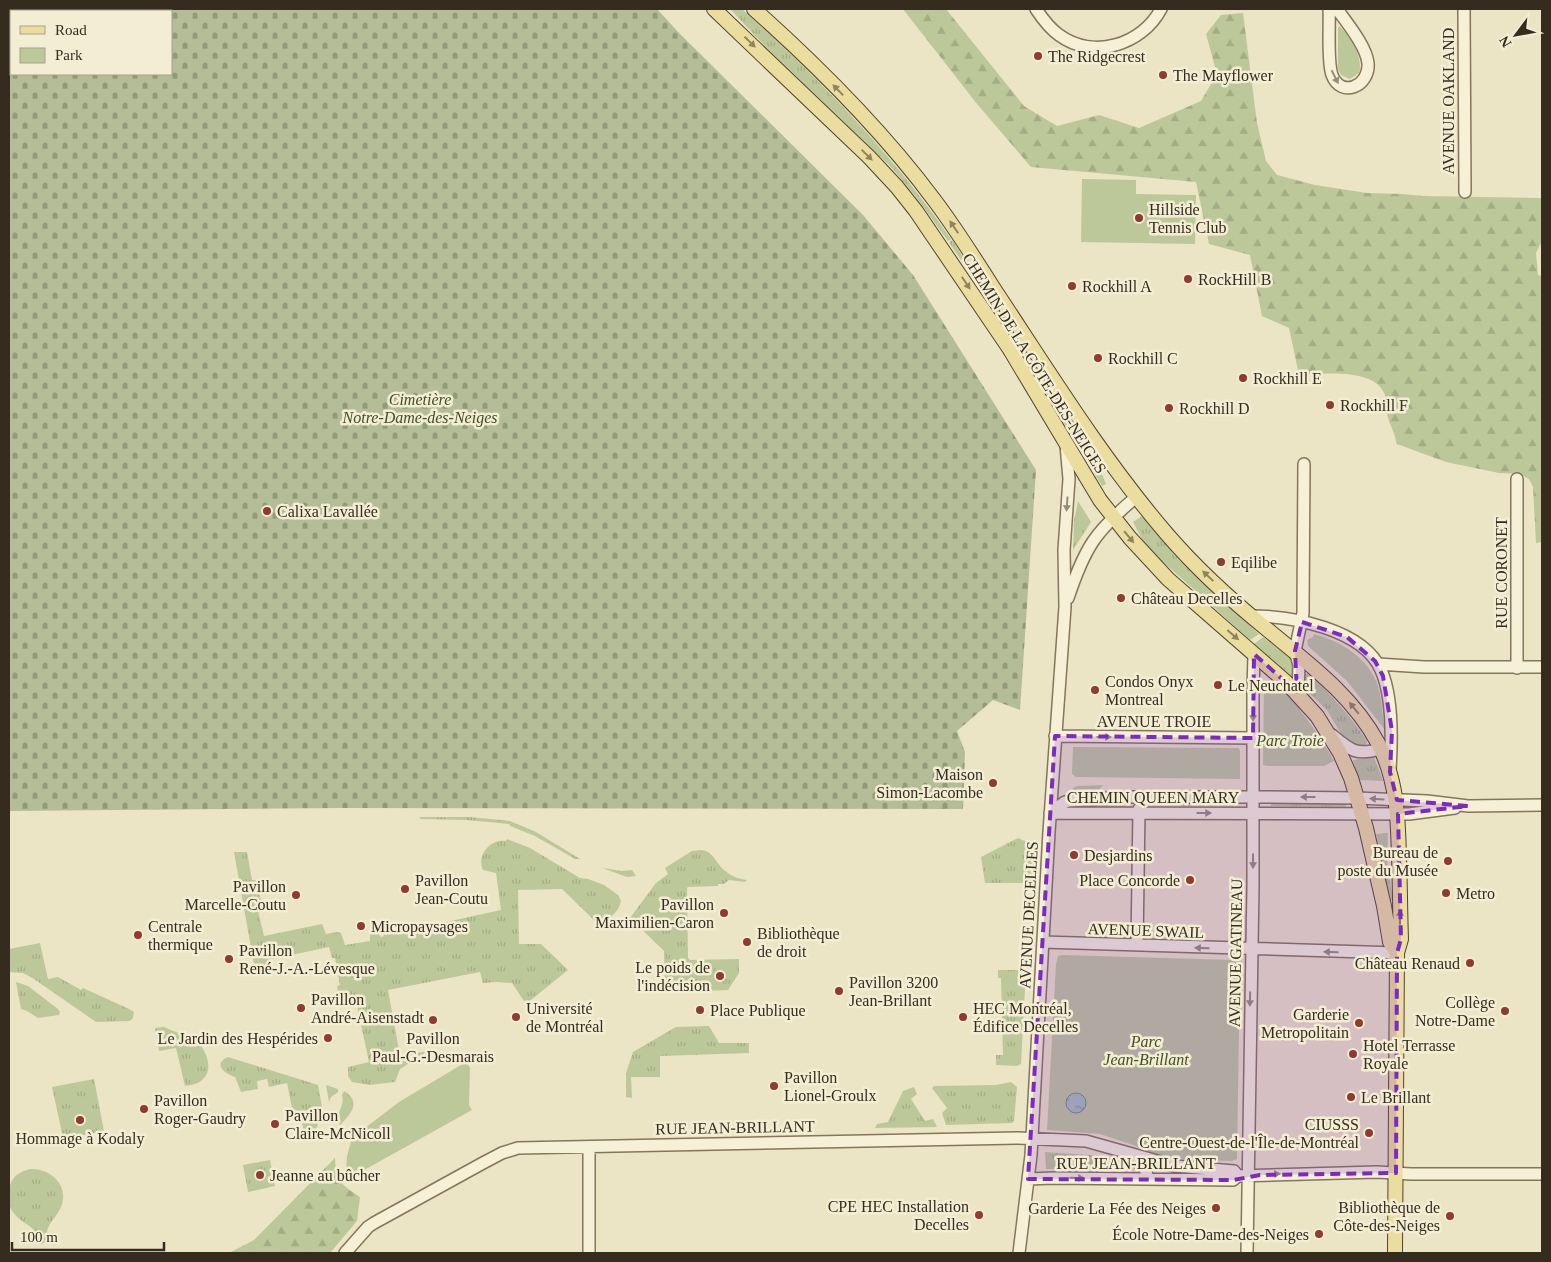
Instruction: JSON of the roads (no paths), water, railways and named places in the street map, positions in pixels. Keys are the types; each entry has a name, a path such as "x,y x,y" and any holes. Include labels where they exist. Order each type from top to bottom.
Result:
{"main road":[{"name":"CHEMIN DE LA CÔTE-DES-NEIGES","path":"714,9 869,156 910,202 1000,335 1113,517 1161,572 1298,693 1318,716 1345,762 1357,798 1384,906 1390,942 1397,954"},
{"name":"CHEMIN DE LA CÔTE-DES-NEIGES","path":"754,9 817,68 916,176 958,233 1093,439 1136,497 1182,551 1252,616 1322,673 1366,725 1380,749 1390,772 1397,807 1401,939 1397,954 1396,1253"}],"street":[{"path":"1036,9 1049,26 1062,37 1078,44 1102,47 1123,43 1140,34 1161,9"},
{"path":"1329,9 1332,74 1340,86 1354,87 1360,84 1366,76 1367,60 1362,46 1338,9"},
{"name":"AVENUE OAKLAND","path":"1464,9 1465,192"},
{"name":"AVENUE DECELLES","path":"1019,1253 1032,1139 1050,813 1065,607 1064,550 1069,479 1066,444"},
{"path":"1298,693 1299,665 1295,651 1302,622 1304,464"},
{"name":"RUE CORONET","path":"1516,479 1517,668"},
{"name":"AVENUE DECELLES","path":"1065,607 1084,554 1095,537 1113,517 1136,497"},
{"name":"CHEMIN DE LA CÔTE-DES-NEIGES","path":"1252,616 1269,616 1331,630 1347,637 1366,651 1378,664 1386,687 1392,731 1390,772"},
{"name":"AVENUE GATINEAU","path":"1247,1253 1243,1176 1251,950 1254,654"},
{"path":"1378,664 1542,668"},
{"name":"CHEMIN DE LA CÔTE-DES-NEIGES","path":"1329,732 1354,751 1368,752 1380,749"},
{"name":"AVENUE TROIE","path":"1056,736 1253,738"},
{"path":"1137,946 1139,797"},
{"name":"CHEMIN QUEEN MARY","path":"1050,813 1065,802 1070,801 1139,797 1357,798 1397,807"},
{"name":"CHEMIN QUEEN MARY","path":"1050,813 1362,814 1427,801 1468,806 1542,806"},
{"name":"AVENUE SWAIL","path":"1043,942 1397,954"},
{"name":"RUE JEAN-BRILLANT","path":"345,1253 374,1223 502,1153 525,1147 1032,1139 1086,1142 1175,1166 1234,1171 1243,1176"},
{"path":"589,1253 590,1147"},
{"path":"1124,1152 1145,1168 1148,1179"},
{"name":"RUE JEAN-BRILLANT","path":"1028,1179 1233,1180 1243,1176 1326,1172 1542,1174"}],"water":[{"path":"1076,1093 1083,1096 1086,1103 1083,1110 1076,1113 1069,1110 1066,1103 1069,1096"}],"place":[{"name":"The Ridgecrest","path":"1038,56"},
{"name":"The Mayflower","path":"1163,75"},
{"name":"Hillside Tennis Club","path":"1139,218"},
{"name":"RockHill B","path":"1188,279"},
{"name":"Rockhill A","path":"1072,286"},
{"name":"Rockhill C","path":"1098,358"},
{"name":"Rockhill E","path":"1243,378"},
{"name":"Rockhill F","path":"1330,405"},
{"name":"Rockhill D","path":"1169,408"},
{"name":"Calixa Lavallée","path":"267,511"},
{"name":"Eqilibe","path":"1221,562"},
{"name":"Château Decelles","path":"1121,598"},
{"name":"Le Neuchatel","path":"1218,685"},
{"name":"Condos Onyx Montreal","path":"1095,690"},
{"name":"Maison Simon-Lacombe","path":"993,783"},
{"name":"Desjardins","path":"1074,855"},
{"name":"Bureau de poste du Musée","path":"1448,861"},
{"name":"Place Concorde","path":"1190,880"},
{"name":"Pavillon Jean-Coutu","path":"405,889"},
{"name":"Metro","path":"1446,893"},
{"name":"Pavillon Marcelle-Coutu","path":"296,895"},
{"name":"Pavillon Maximilien-Caron","path":"724,913"},
{"name":"Micropaysages","path":"361,926"},
{"name":"Centrale thermique","path":"138,935"},
{"name":"Bibliothèque de droit","path":"747,942"},
{"name":"Pavillon René-J.-A.-Lévesque","path":"229,959"},
{"name":"Château Renaud","path":"1470,963"},
{"name":"Le poids de l'indécision","path":"720,976"},
{"name":"Pavillon 3200 Jean-Brillant","path":"839,991"},
{"name":"Pavillon André-Aisenstadt","path":"301,1008"},
{"name":"Place Publique","path":"700,1010"},
{"name":"Collège Notre-Dame","path":"1505,1011"},
{"name":"Université de Montréal","path":"516,1017"},
{"name":"HEC Montréal, Édifice Decelles","path":"963,1017"},
{"name":"Pavillon Paul-G.-Desmarais","path":"433,1020"},
{"name":"Garderie Metropolitain","path":"1359,1023"},
{"name":"Le Jardin des Hespérides","path":"328,1038"},
{"name":"Hotel Terrasse Royale","path":"1353,1054"},
{"name":"Pavillon Lionel-Groulx","path":"774,1086"},
{"name":"Le Brillant","path":"1351,1097"},
{"name":"Pavillon Roger-Gaudry","path":"144,1109"},
{"name":"Hommage à Kodaly","path":"80,1120"},
{"name":"Pavillon Claire-McNicoll","path":"275,1124"},
{"name":"CIUSSS Centre-Ouest-de-l'Île-de-Montréal","path":"1369,1133"},
{"name":"Jeanne au bûcher","path":"260,1175"},
{"name":"Garderie La Fée des Neiges","path":"1216,1208"},
{"name":"CPE HEC Installation Decelles","path":"979,1215"},
{"name":"Bibliothèque de Côte-des-Neiges","path":"1450,1216"},
{"name":"École Notre-Dame-des-Neiges","path":"1319,1234"}],"park label":[{"name":"Cimetière Notre-Dame-des-Neiges","path":"420,408"},
{"name":"Parc Troie","path":"1290,740"},
{"name":"Parc Jean-Brillant","path":"1146,1050"}]}
